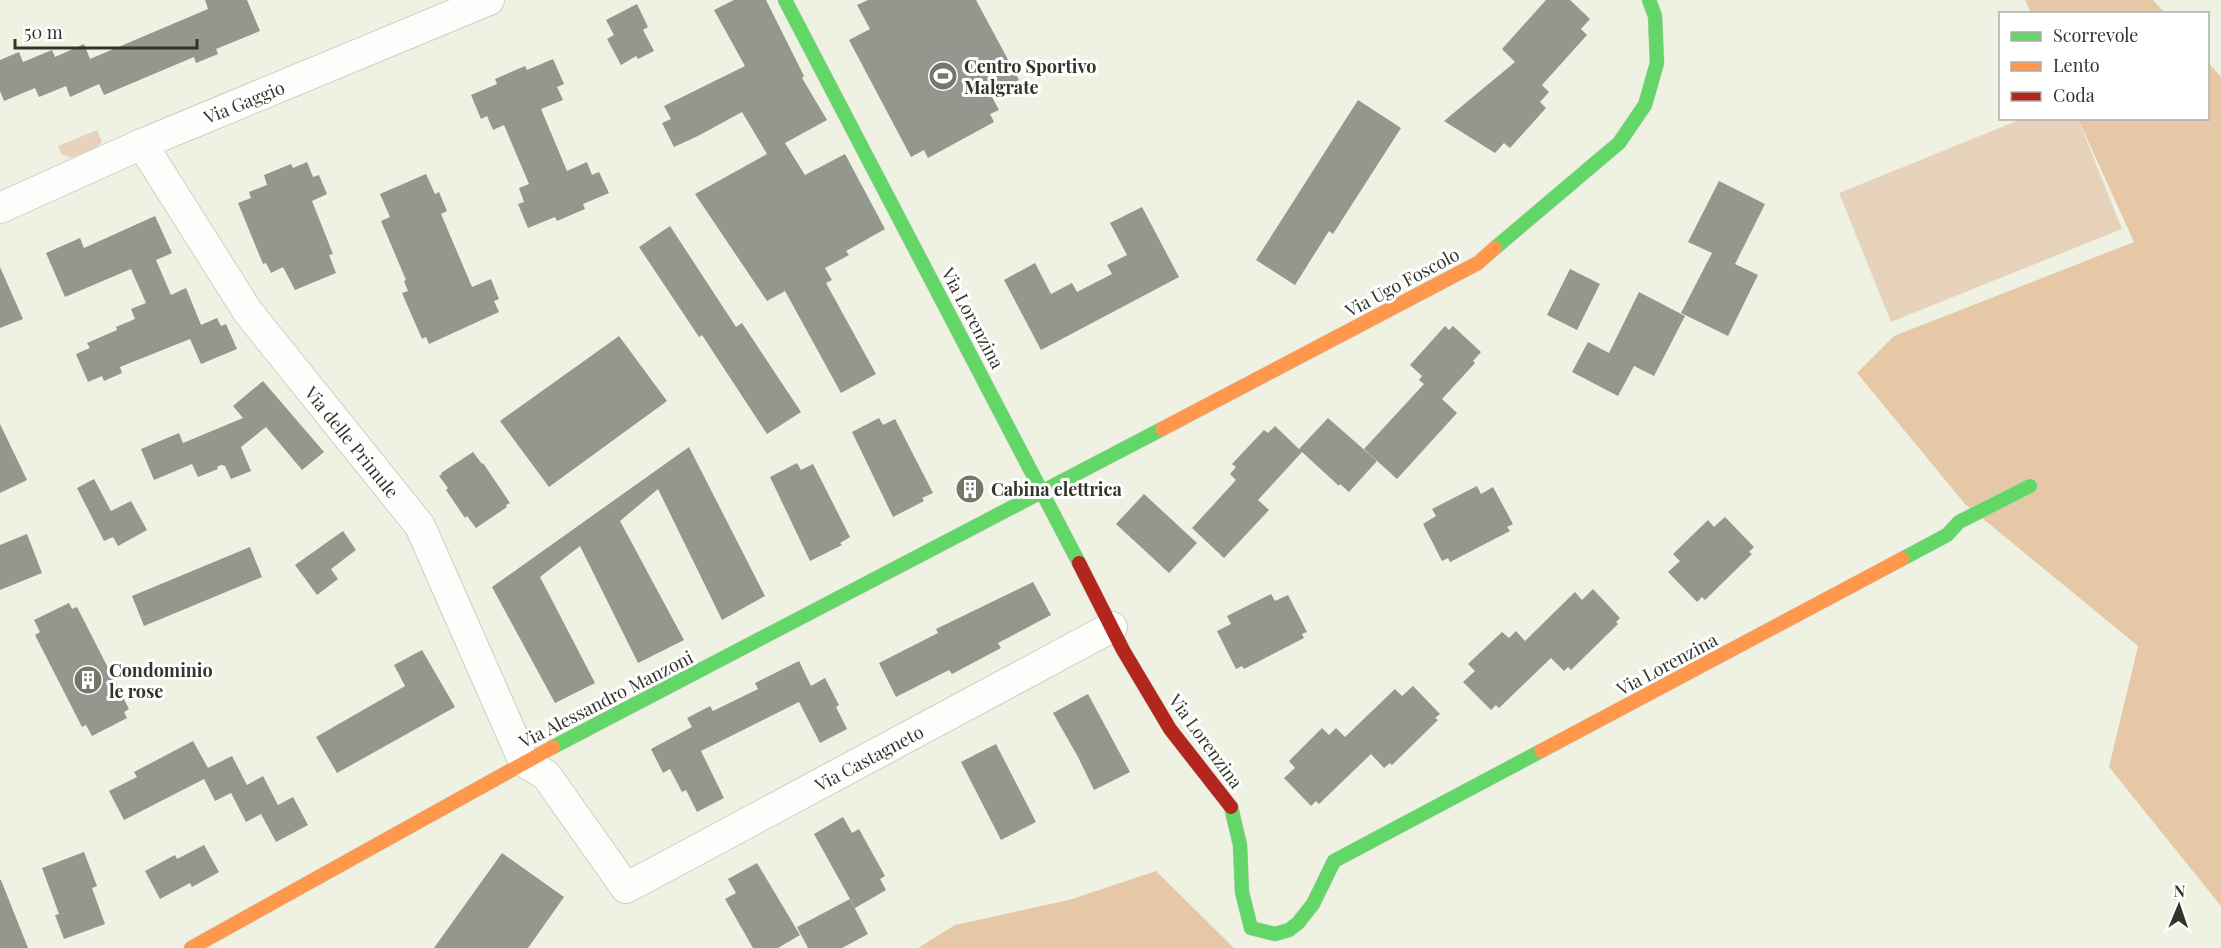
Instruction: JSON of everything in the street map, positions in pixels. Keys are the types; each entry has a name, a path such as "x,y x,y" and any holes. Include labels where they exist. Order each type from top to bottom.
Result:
{"street":[{"name":"Via Gaggio","path":"0,208 142,144 489,0"},
{"name":"Via Lorenzina","path":"785,0 1044,492 1112,627 1170,729 1231,806 1240,845 1242,892 1251,928 1276,935 1296,927 1310,910 1334,861 1947,536 1959,522 2030,486"},
{"name":"Via Ugo Foscolo","path":"1044,492 1478,263 1619,143 1645,105 1657,63 1655,16 1649,0"},
{"name":"Via delle Primule","path":"142,144 248,312 420,526 524,762"},
{"name":"Via Alessandro Manzoni","path":"191,948 524,762 1044,492"},
{"name":"Via Castagneto","path":"524,762 546,775 626,888 1112,627"}],"shaded area":[{"path":"2025,0 2153,0 2164,12 2031,12"},
{"path":"2209,63 2221,77 2221,906 2109,767 2138,646 1965,504 1857,373 1894,336 2134,242 2078,120 2209,120"},
{"path":"2019,120 2078,120 2122,229 1891,322 1839,193"},
{"path":"97,130 102,142 96,148 71,158 61,154 58,146"},
{"path":"1156,871 1234,948 918,948 955,925 1069,900"}],"building":[{"path":"205,0 247,0 260,31 216,49 218,54 196,63 194,57 104,95 99,84 70,97 66,86 39,97 35,88 4,101 0,91 0,60 19,52 23,62 52,50 55,57 84,44 90,59 208,9"},
{"path":"734,0 766,0 804,76 802,78 827,120 785,143 805,175 845,154 885,229 846,251 849,255 825,268 832,280 826,283 876,374 841,393 785,291 767,301 695,194 767,154 742,112 674,147 662,123 671,119 664,106 745,66 714,10"},
{"name":"Centro Sportivo Malgrate","path":"868,0 976,0 1019,80 991,95 999,110 990,114 994,122 928,158 924,150 911,157 849,40 870,29 857,5"},
{"path":"1546,0 1570,0 1590,19 1581,29 1587,35 1542,85 1549,92 1540,102 1546,108 1510,148 1504,143 1495,153 1444,121 1515,62 1502,49"},
{"path":"637,4 648,27 643,30 654,51 638,59 636,56 621,65 607,39 614,35 606,20"},
{"path":"553,59 564,84 557,87 563,100 541,109 567,171 587,162 592,175 599,172 609,193 583,204 585,209 557,221 555,217 528,228 518,204 524,202 519,188 529,184 504,125 493,130 487,116 481,119 471,95 497,84 495,79 525,66 527,70"},
{"path":"1358,100 1401,128 1333,234 1329,231 1295,285 1256,260"},
{"path":"307,162 313,177 319,175 327,194 312,201 333,254 329,255 336,273 295,290 283,267 271,273 266,263 263,264 238,203 251,198 249,192 267,185 264,175 291,164 293,168"},
{"path":"426,174 435,194 439,192 447,211 441,214 472,287 491,279 499,299 494,301 499,312 429,344 426,337 422,339 402,293 408,291 404,281 406,280 381,221 390,217 380,194"},
{"path":"1719,181 1765,204 1735,264 1758,275 1728,336 1681,313 1712,253 1688,242"},
{"path":"1142,207 1179,277 1041,350 1004,280 1035,263 1051,294 1072,283 1077,292 1112,274 1107,265 1127,255 1110,223"},
{"path":"155,216 172,253 156,260 171,295 186,288 201,325 217,318 221,326 226,324 237,349 201,364 190,339 120,367 122,373 104,381 102,376 88,382 76,354 90,348 87,343 135,319 131,309 146,303 131,269 65,297 46,253 80,238 84,248"},
{"path":"670,226 736,327 742,323 801,412 767,434 702,335 699,337 639,247"},
{"path":"0,267 23,319 0,328"},
{"path":"1570,269 1600,284 1577,330 1547,315"},
{"path":"1639,292 1685,316 1654,376 1634,366 1618,396 1572,372 1588,342 1609,353"},
{"path":"1445,326 1449,330 1453,326 1481,352 1473,361 1475,363 1442,399 1457,413 1397,479 1364,449 1424,384 1419,380 1422,376 1410,365"},
{"path":"619,336 667,401 549,487 500,421"},
{"path":"263,381 324,452 302,470 266,427 241,447 251,471 231,479 225,466 221,465 217,467 218,469 198,477 192,464 154,480 141,449 179,433 183,443 243,418 233,406"},
{"path":"879,418 883,425 895,419 933,493 922,498 924,501 893,517 852,432"},
{"path":"1328,418 1377,461 1349,492 1340,484 1339,486 1302,452 1258,500 1269,510 1224,558 1192,528 1236,480 1230,474 1236,467 1232,464 1264,430 1268,433 1275,426 1299,449"},
{"path":"0,424 27,480 0,493"},
{"path":"689,447 765,596 722,620 658,489 620,521 684,640 638,663 580,546 540,577 595,683 555,703 492,587"},
{"path":"473,452 510,503 476,528 467,516 465,518 439,476"},
{"path":"797,463 801,470 813,464 850,537 840,543 842,545 810,561 770,477"},
{"path":"94,479 111,511 131,501 147,530 118,546 113,537 104,541 77,488"},
{"path":"1477,486 1481,494 1493,487 1513,524 1507,527 1510,531 1450,562 1448,558 1442,561 1423,524 1436,516 1432,509"},
{"path":"1144,494 1197,543 1169,573 1116,524"},
{"path":"1725,517 1754,547 1749,552 1752,554 1705,600 1702,597 1697,602 1668,572 1680,561 1673,554 1708,520 1714,527"},
{"path":"343,531 356,550 331,569 338,579 317,595 295,565"},
{"path":"27,534 42,573 0,590 0,545"},
{"path":"250,547 262,577 144,626 132,596"},
{"path":"1033,582 1051,615 998,643 1001,648 952,674 949,670 896,697 879,663 938,633 936,629"},
{"path":"1593,589 1620,618 1616,622 1618,624 1571,670 1568,667 1564,671 1551,658 1499,708 1496,705 1491,710 1463,682 1475,671 1468,664 1502,632 1509,638 1516,631 1525,641 1575,592 1582,600"},
{"path":"1271,594 1275,601 1288,595 1307,632 1302,634 1304,638 1244,669 1242,666 1236,669 1217,631 1231,624 1227,616"},
{"name":"Condominio le rose","path":"69,603 72,609 77,607 129,709 124,712 127,718 92,736 86,725 82,727 35,635 40,632 34,620"},
{"path":"422,650 455,707 337,773 316,737 405,686 394,665"},
{"path":"799,661 811,686 825,678 839,705 836,707 847,729 820,743 799,702 701,751 724,798 697,812 686,790 682,792 670,769 663,773 651,749 692,727 687,718 710,706 713,711 758,689 755,683"},
{"path":"1413,686 1440,714 1435,718 1438,720 1392,765 1390,763 1384,768 1371,754 1319,804 1316,801 1311,806 1284,778 1295,768 1289,761 1322,728 1329,735 1336,728 1345,737 1395,689 1402,696"},
{"path":"1088,694 1130,772 1094,790 1053,713"},
{"path":"193,741 208,768 232,756 247,785 263,776 278,805 293,797 308,825 276,842 261,814 246,822 231,793 215,801 204,779 124,820 109,791 137,777 134,772"},
{"path":"996,744 1036,822 1001,840 961,762"},
{"path":"843,817 852,833 859,829 885,876 880,879 886,890 855,908 814,834"},
{"path":"204,845 219,872 192,887 190,883 160,899 145,871 175,855 177,859"},
{"path":"84,852 97,886 92,888 105,924 64,939 55,915 59,914 42,868"},
{"path":"502,853 564,897 528,948 434,948"},
{"path":"757,863 800,935 778,948 753,948 725,899 736,893 728,879"},
{"path":"1,880 28,948 0,948"},
{"path":"850,899 868,934 842,948 808,948 797,927"}],"traffic: fast":[{"path":"785,0 1079,563"},
{"path":"1495,248 1619,143 1645,105 1657,63 1655,16 1649,0"},
{"path":"553,747 1162,429"},
{"path":"1902,559 1947,535 1959,522 2030,486"},
{"path":"1231,807 1240,845 1242,892 1251,928 1275,934 1289,930 1298,923 1313,904 1334,861 1541,751"}],"traffic: slow":[{"path":"1162,429 1478,263 1495,248"},
{"path":"1541,751 1902,559"},
{"path":"191,948 553,747"}],"traffic: jam":[{"path":"1079,563 1123,650 1170,729 1231,807"}],"place":[{"name":"Centro Sportivo Malgrate","path":"943,76"},
{"name":"Cabina elettrica","path":"970,489"},
{"name":"Condominio le rose","path":"88,680"}]}
